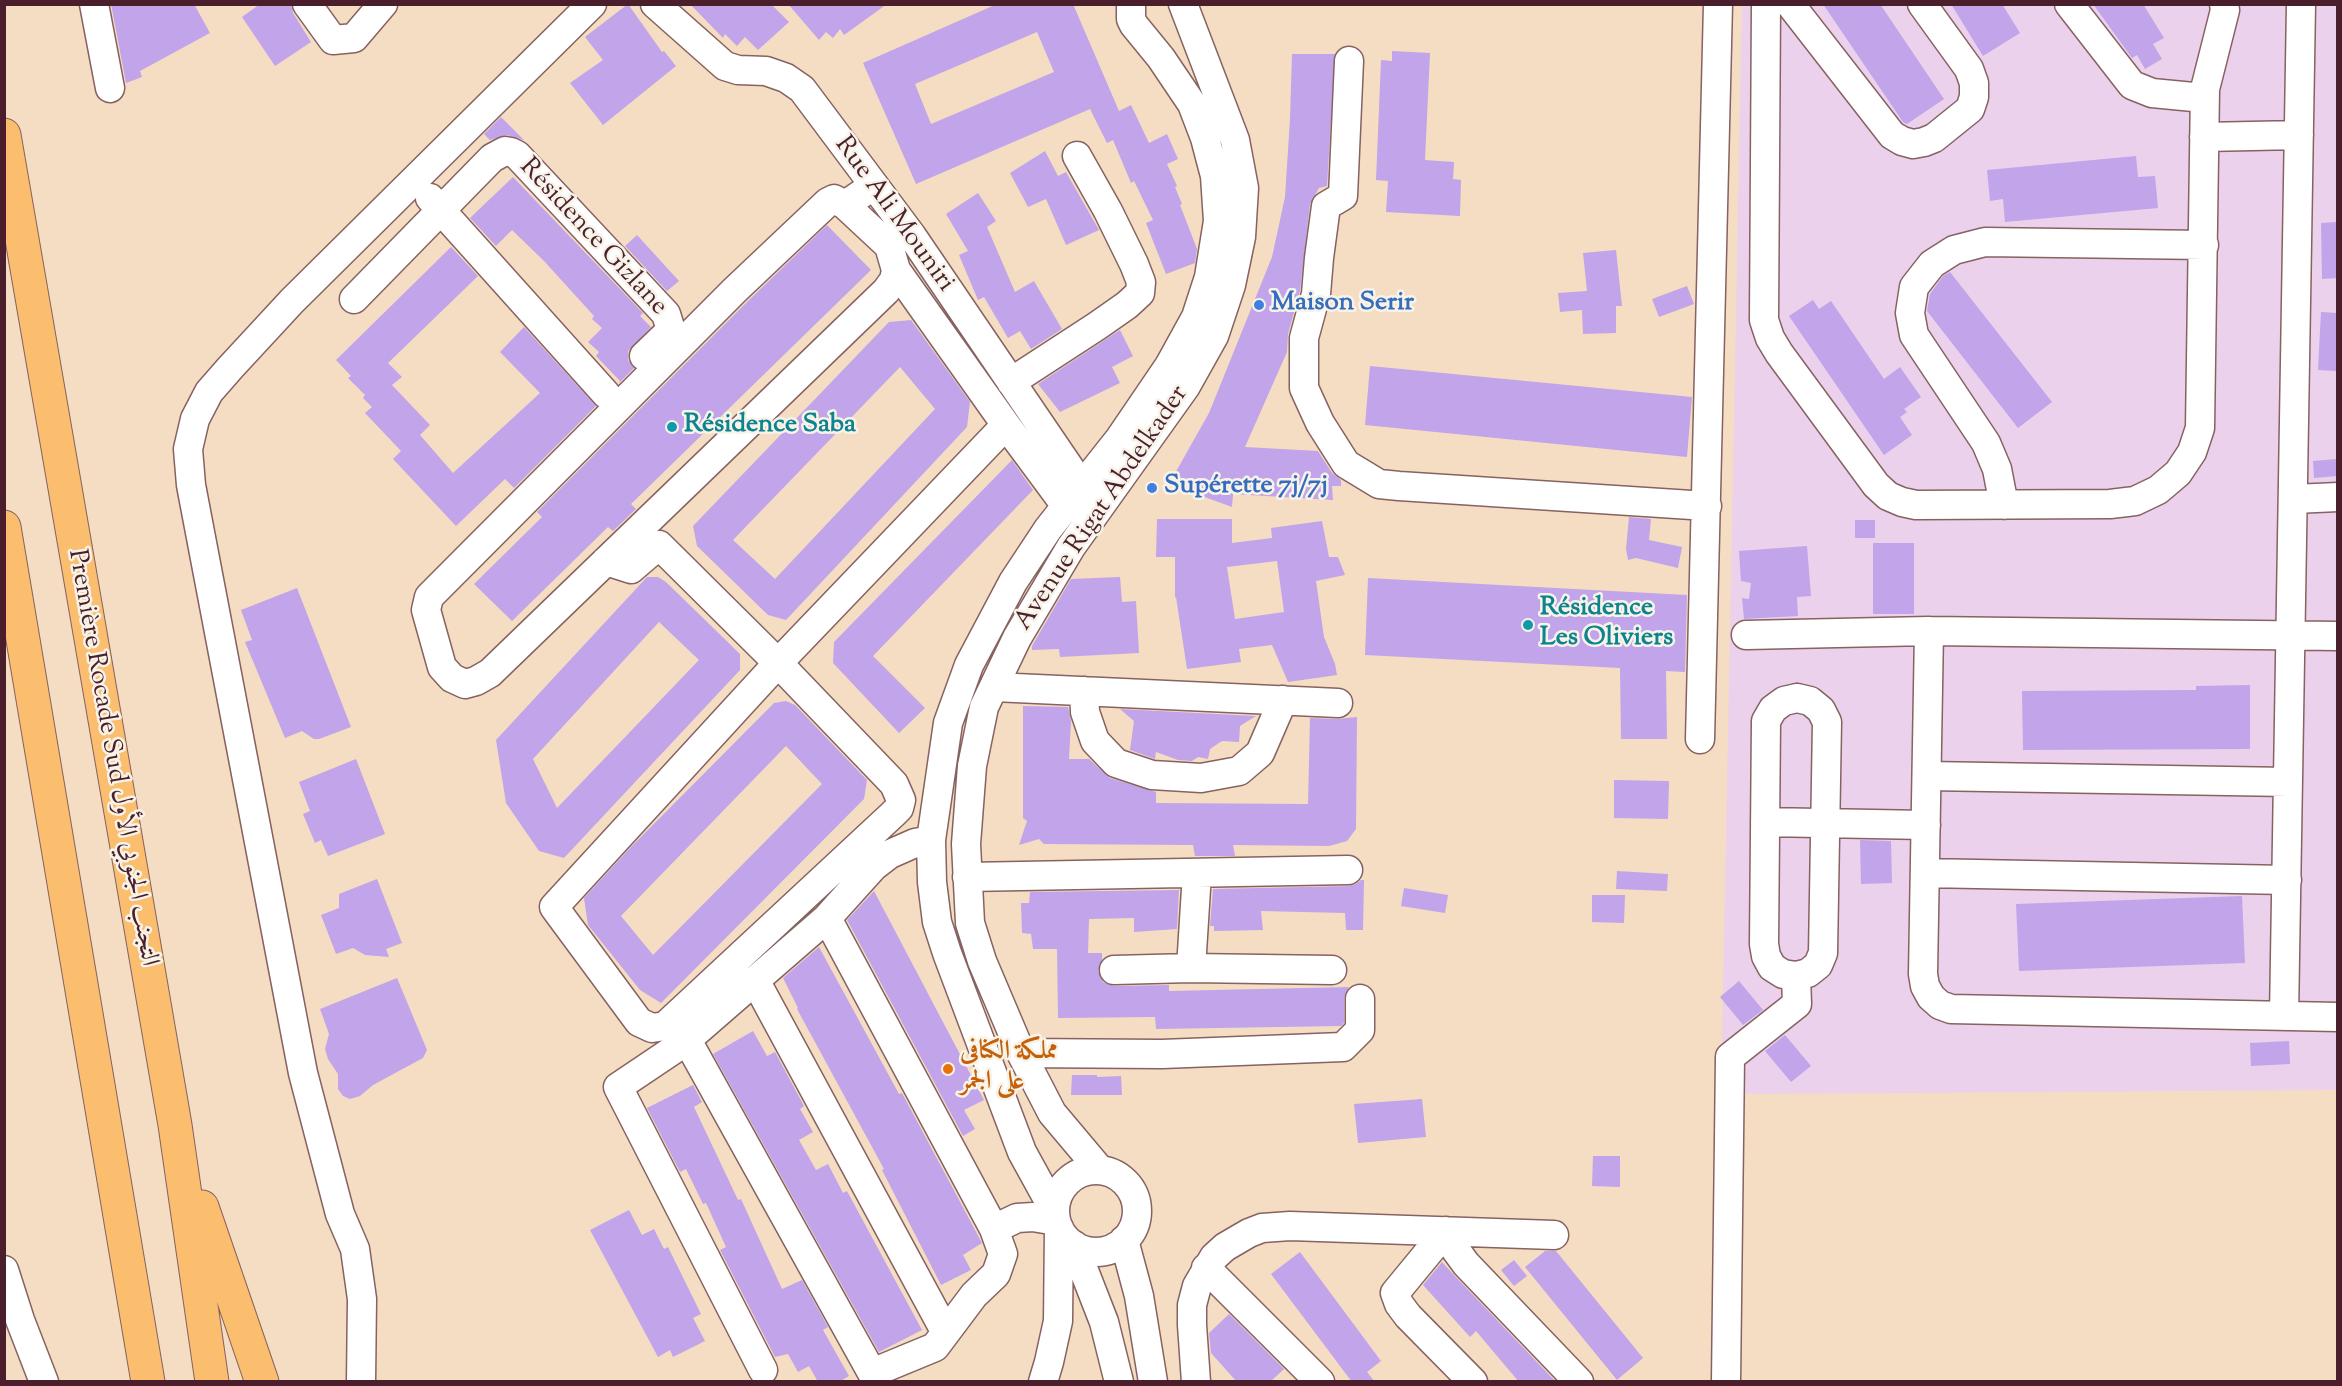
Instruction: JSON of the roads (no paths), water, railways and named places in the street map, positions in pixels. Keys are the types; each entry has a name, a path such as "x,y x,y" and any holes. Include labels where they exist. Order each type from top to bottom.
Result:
{"highway":[{"name":"Première Rocade Sud التجنب الجنوبي الأول","path":"4,135 175,1125 212,1382"},
{"path":"4,527 148,1382"},
{"path":"175,1125 262,1382"}],"street":[{"path":"94,4 110,88"},
{"path":"307,4 333,40 354,38 383,4"},
{"path":"361,1382 362,1299 355,1249 340,1214 303,1073 191,485 188,449 195,419 209,392 230,368 292,301 592,4"},
{"name":"Rue Ali Mouniri","path":"654,4 726,66 738,70 766,71 786,78 802,89 912,236 1011,382 1074,496"},
{"path":"1131,13 1140,32 1159,38 1175,30 1181,22 1184,13 1183,4"},
{"name":"Avenue Rigat Abdelkader","path":"1100,1170 1052,1113 1021,1053 982,962 970,923 966,844 972,766 984,707 1017,638 1071,548 1186,386 1214,336 1231,285 1241,237 1244,188 1235,140 1183,4"},
{"path":"1700,739 1718,4"},
{"path":"1766,4 1764,320 1770,338 1779,353 1876,485 1888,496 1916,505 2110,504 2135,501 2158,490 2178,474 2192,452 2200,428 2204,98 2224,4"},
{"path":"1790,4 1892,135 1913,144 1934,138 1970,109 1974,97 1974,83 1970,69 1922,4"},
{"path":"2069,4 2132,85 2152,93 2204,98"},
{"path":"2284,1016 2301,4"},
{"path":"1119,1382 1104,1322 1061,1227 1022,1152 947,953 937,922 932,882 931,840 948,723 969,665 1013,582 1048,529 1120,438 1163,375 1196,317 1209,276 1218,221 1215,176 1205,138 1192,104 1131,13"},
{"path":"1349,61 1343,196 1326,206 1318,258 1316,294 1304,338 1304,388 1320,423 1346,464 1379,484 1707,506"},
{"path":"2204,137 2299,135"},
{"name":"Résidence Gizlane","path":"354,299 492,158 505,151 517,155 666,314 670,327 669,332 438,560"},
{"path":"1011,382 1097,326 1140,293 1141,282 1134,264 1077,156"},
{"path":"414,181 606,394"},
{"path":"845,205 873,186"},
{"path":"834,199 845,205 889,246 896,270 894,280 886,291 490,673 465,684 452,678 442,667 426,610 429,597 735,290 828,202 834,199"},
{"path":"2004,505 1997,469 1986,443 1914,335 1910,313 1914,286 1932,264 1954,250 1985,242 2204,245"},
{"path":"896,270 1006,425 1074,496"},
{"path":"606,561 631,569 659,545 778,663 894,784 901,800 898,808 665,1026 652,1028 639,1022 554,907 778,663 1006,425"},
{"path":"2294,499 2337,497"},
{"path":"1929,631 1923,974 1925,986 1931,997 1940,1005 1951,1009 2337,1017"},
{"path":"1746,635 1929,631 2337,636"},
{"path":"994,687 1338,703"},
{"path":"1083,691 1085,712 1095,741 1116,763 1152,775 1201,778 1239,771 1260,753 1283,700"},
{"path":"1797,698 1810,701 1821,710 1827,722 1823,953 1818,965 1808,973 1796,976 1783,974 1772,967 1766,957 1764,944 1765,822 1766,721 1773,709 1784,701 1797,698"},
{"path":"1927,776 2288,782"},
{"path":"1765,822 1926,825"},
{"path":"763,1370 618,1087 687,1040 827,918 873,867 890,854 915,843 931,840"},
{"path":"967,877 1348,870"},
{"path":"1191,968 1197,873"},
{"path":"1925,873 2287,880"},
{"path":"687,1040 872,1373 935,1347 974,1295 996,1274 1003,1254 994,1229 827,918"},
{"path":"1114,970 1191,968 1332,970"},
{"path":"1726,1382 1730,1057 1797,1004 1796,976"},
{"path":"755,980 945,1331"},
{"path":"1021,1053 1162,1054 1343,1047 1360,1030 1360,999"},
{"path":"994,1229 1017,1218 1033,1217 1061,1227 1084,1250 1106,1251 1125,1240 1132,1231 1136,1220 1134,1197 1121,1179 1100,1170 1080,1173 1059,1193 1061,1227 1060,1301 1058,1321 1043,1382"},
{"path":"1197,1380 1192,1305 1197,1286 1206,1268 1225,1247 1249,1233 1262,1228 1290,1226 1554,1235"},
{"path":"1447,1232 1395,1293 1399,1304 1408,1316 1473,1382"},
{"path":"1447,1232 1455,1249 1466,1264 1579,1382"},
{"path":"1125,1240 1139,1296 1153,1382"},
{"path":"1206,1268 1320,1382"},
{"path":"4,1270 44,1382"}],"place":[{"name":"Maison Serir","path":"1259,305"},
{"name":"Résidence Saba","path":"672,427"},
{"name":"Supérette 7j/7j","path":"1152,488"},
{"name":"Résidence Les Oliviers","path":"1528,625"},
{"name":"مملكة الكنافى على الجمر","path":"948,1069"}]}
